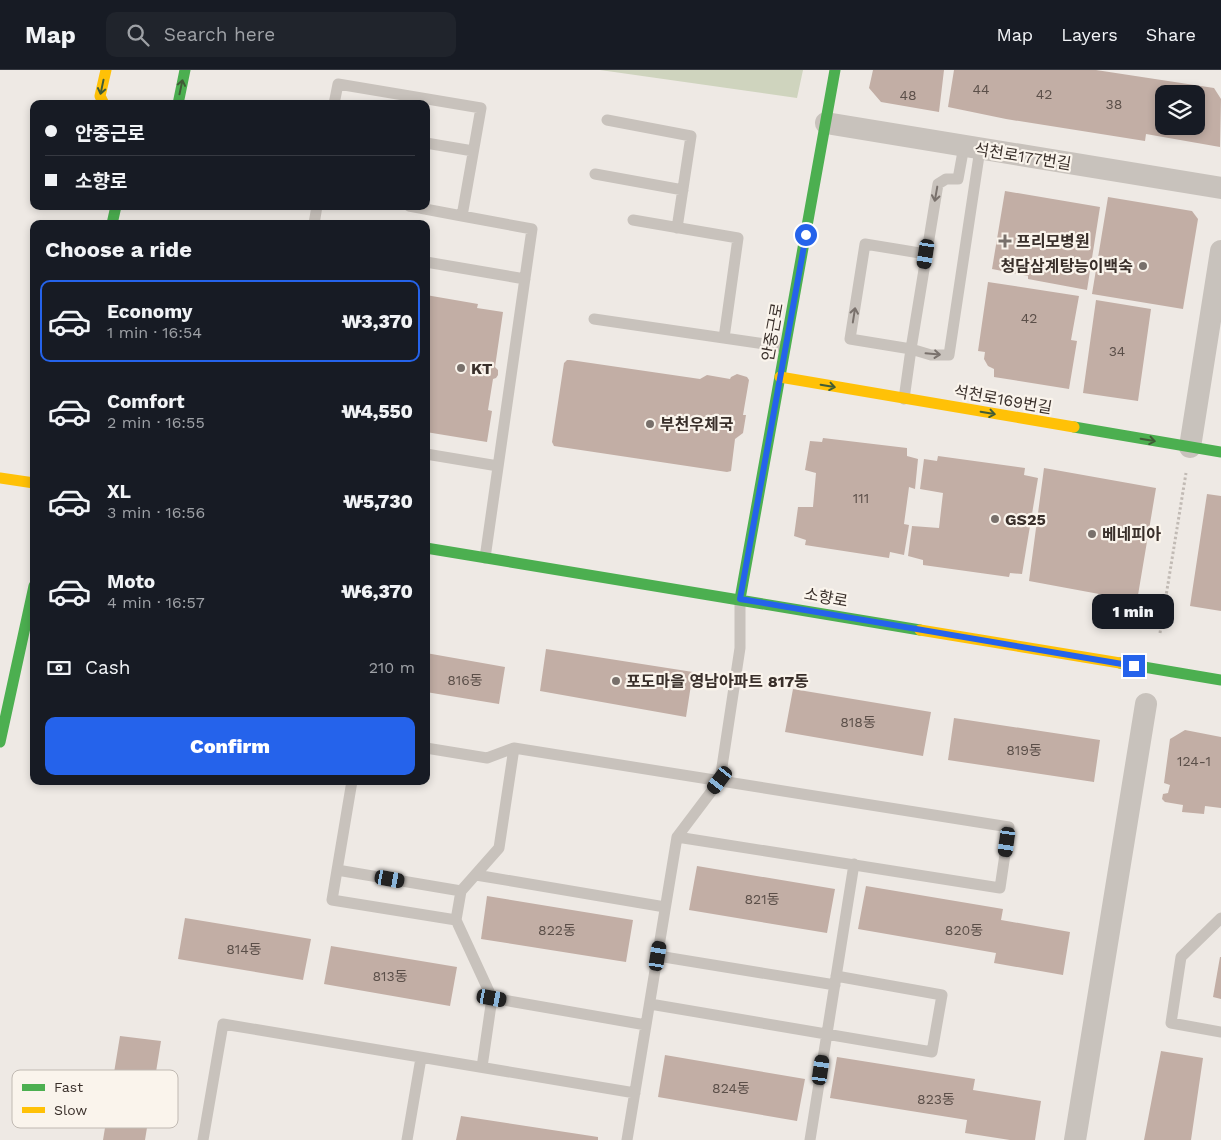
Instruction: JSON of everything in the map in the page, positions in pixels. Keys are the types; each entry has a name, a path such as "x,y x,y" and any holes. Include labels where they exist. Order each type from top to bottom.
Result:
{"street":[{"path":"102,100 100,96 106,70"},
{"path":"179,100 185,70"},
{"name":"안중근로","path":"740,599 835,70"},
{"name":"석천로177번길","path":"826,123 1221,188"},
{"path":"1190,447 1221,251"},
{"name":"석천로169번길","path":"780,377 1221,452"},
{"path":"0,478 30,483"},
{"name":"소향로","path":"430,549 1221,680"},
{"path":"0,742 30,604"},
{"path":"1075,1140 1146,704"}],"lane":[{"path":"335,100 338,84 481,108 462,216"},
{"path":"607,120 691,136 678,228"},
{"path":"430,144 474,151"},
{"path":"904,398 938,184 946,179 958,179 972,147"},
{"path":"926,254 865,244 850,339 911,349 931,355 949,355 972,147"},
{"path":"595,174 683,190"},
{"path":"430,210 532,229 485,558"},
{"path":"632,220 738,238 724,338"},
{"path":"430,263 524,279"},
{"path":"594,319 785,347"},
{"path":"430,455 498,466"},
{"path":"627,1140 677,837 720,780 740,648 740,599"},
{"path":"482,1067 492,998 456,920 460,891 499,848 514,748"},
{"path":"430,749 487,758 514,748 1009,827 1000,888 677,837"},
{"path":"351,785 332,900 456,920"},
{"path":"810,1140 854,864"},
{"path":"337,870 460,891"},
{"path":"476,875 666,907"},
{"path":"1221,918 1181,957 1171,1024 1221,1032"},
{"path":"650,1004 932,1052 942,995 658,956"},
{"path":"492,998 646,1025"},
{"path":"203,1140 223,1024 635,1093"},
{"path":"407,1140 421,1058"}],"path":[{"path":"1160,633 1190,447"}],"green space":[{"path":"600,70 803,70 797,98"}],"building":[{"path":"873,70 944,70 939,112 881,102 869,88"},
{"path":"954,70 1096,70 1194,85 1155,85 1155,135 1205,135 1205,87 1214,88 1221,99 1220,147 1146,134 1145,141 1006,119 948,107"},
{"path":"1005,191 1100,207 1087,290 1028,279 1028,276 992,269"},
{"path":"1108,197 1192,211 1198,219 1183,309 1092,294"},
{"path":"988,282 1079,296 1071,340 1077,341 1069,389 994,377 994,369 988,366 984,359 985,352 978,351"},
{"name":"KT","path":"430,296 478,304 477,308 503,312 495,367 498,370 498,375 493,379 488,410 492,411 487,442 430,433"},
{"path":"1096,300 1151,309 1138,401 1083,393"},
{"name":"부천우체국","path":"567,360 700,379 707,375 730,379 737,374 747,377 749,380 743,415 746,415 743,433 735,439 731,471 727,472 554,446 552,442 564,363"},
{"path":"823,438 907,448 907,456 918,459 915,489 909,487 904,524 909,525 904,555 890,552 889,558 805,545 806,540 794,536 798,507 813,507 816,473 805,470 810,441 822,442"},
{"path":"938,456 1025,468 1024,475 1038,478 1022,574 1010,573 1009,577 923,565 923,560 908,556 912,526 939,528 943,493 920,489 924,459 937,461"},
{"name":"베네피아","path":"1044,468 1156,488 1137,601 1029,581"},
{"path":"1207,494 1221,496 1221,611 1190,606"},
{"name":"포도마을 영남아파트 817동","path":"546,649 693,672 686,717 540,691"},
{"path":"430,654 505,667 499,704 430,693"},
{"path":"793,689 931,712 923,756 785,732"},
{"path":"954,718 1100,740 1094,782 948,760"},
{"path":"1185,730 1221,737 1221,808 1205,806 1204,814 1182,812 1183,805 1165,802 1162,799 1163,794 1168,793 1170,785 1164,783 1170,739"},
{"path":"697,866 835,889 827,933 689,910"},
{"path":"866,886 1003,909 1001,920 1070,932 1063,975 994,963 996,953 858,929"},
{"path":"487,896 633,920 626,962 481,939"},
{"path":"185,918 311,939 303,980 178,959"},
{"path":"331,946 457,967 450,1006 324,984"},
{"path":"1221,957 1221,999 1213,997"},
{"path":"120,1036 161,1041 156,1070 114,1070"},
{"path":"1161,1051 1203,1058 1191,1140 1144,1140"},
{"path":"665,1055 805,1079 797,1121 658,1097"},
{"path":"837,1057 975,1079 973,1090 1041,1101 1035,1140 1010,1140 965,1133 967,1120 830,1098"},
{"path":"461,1116 598,1137 598,1140 456,1140"},
{"path":"105,1128 147,1128 145,1140 103,1140"}],"traffic: fast":[{"path":"179,100 185,70"},
{"path":"740,599 835,70"},
{"path":"113,220 115,210"},
{"path":"1074,427 1221,452"},
{"path":"430,549 920,630"},
{"path":"0,742 30,604"},
{"path":"1120,663 1221,680"}],"traffic: slow":[{"path":"102,100 100,96 106,70"},
{"path":"780,377 1074,427"},
{"path":"0,478 30,482"},
{"path":"920,630 1120,663"}],"place":[{"name":"프리모병원","path":"1005,241"},
{"name":"청담삼계탕능이백숙","path":"1143,266"},
{"name":"KT","path":"461,368"},
{"name":"부천우체국","path":"650,424"},
{"name":"GS25","path":"995,519"},
{"name":"베네피아","path":"1092,534"},
{"name":"포도마을 영남아파트 817동","path":"616,681"}],"route":[{"path":"806,235 740,599 1134,666"}]}
